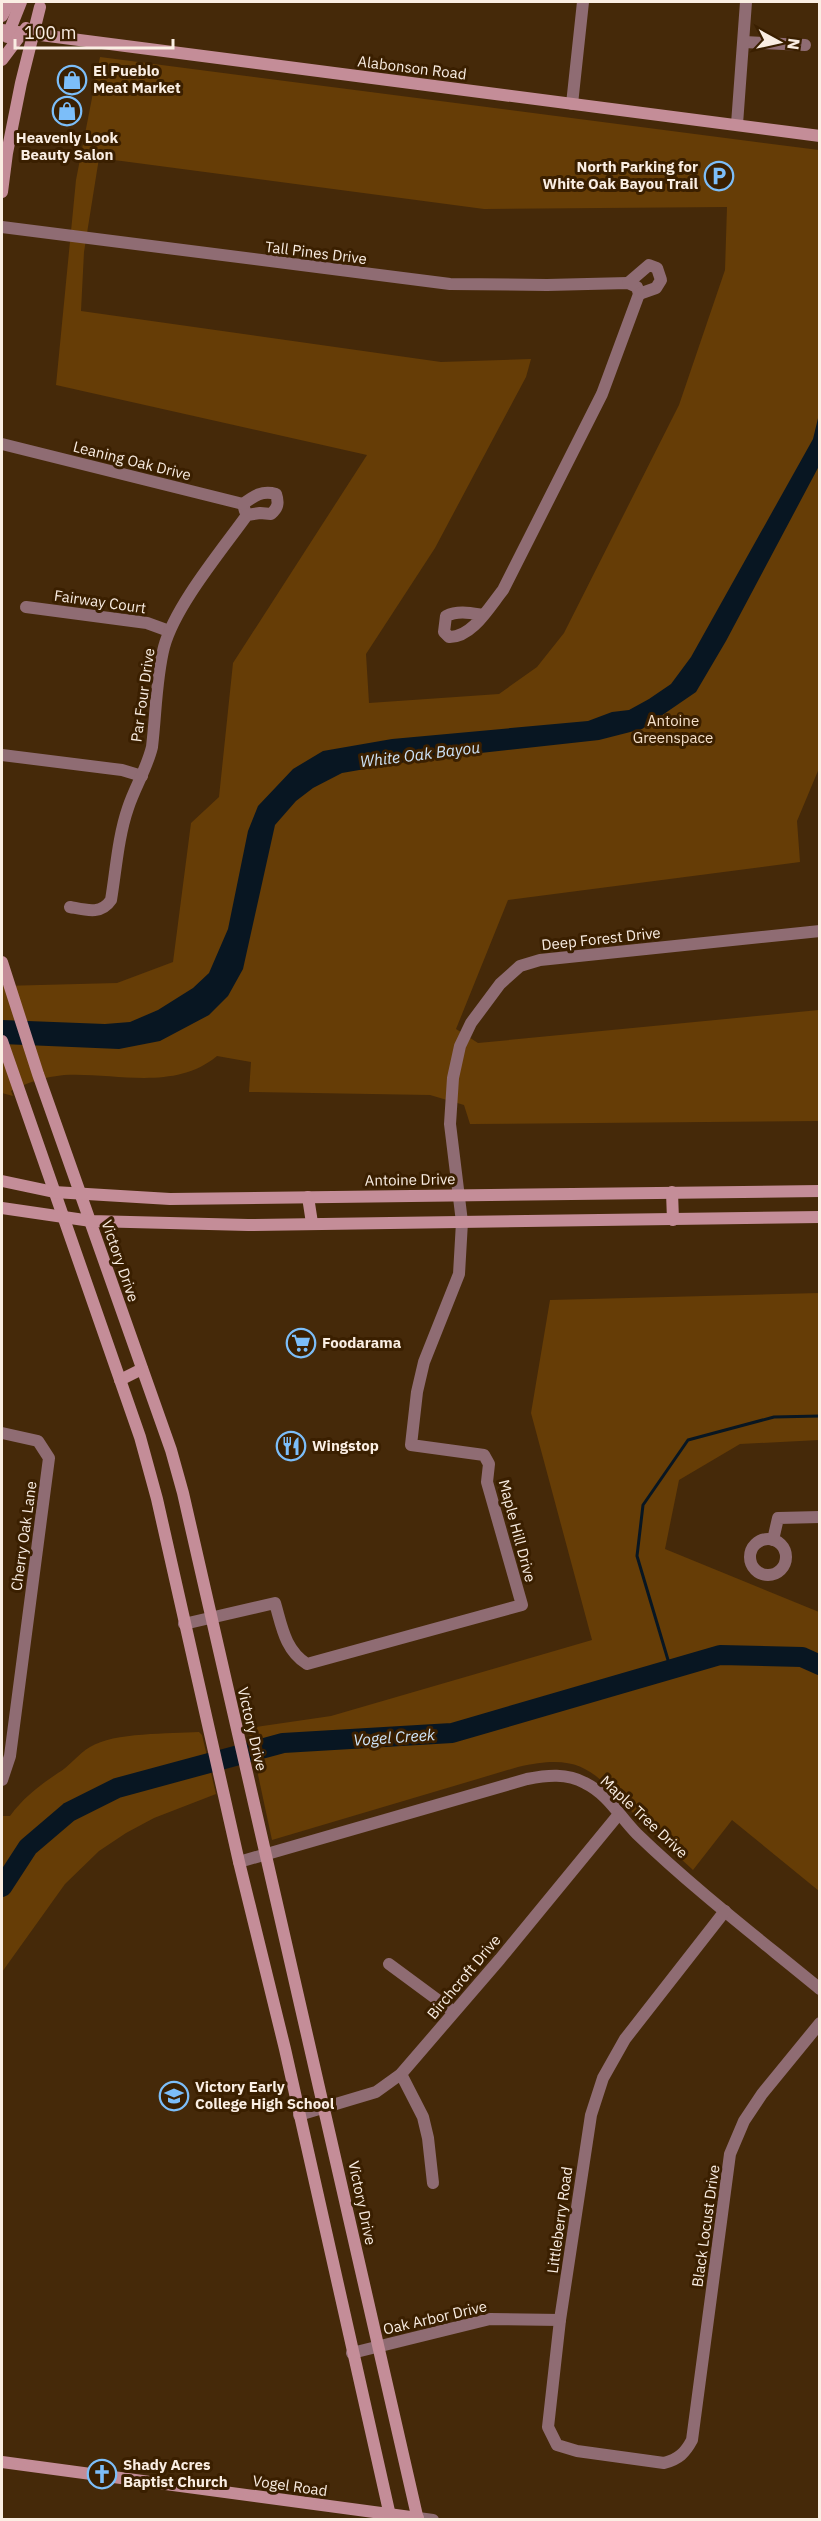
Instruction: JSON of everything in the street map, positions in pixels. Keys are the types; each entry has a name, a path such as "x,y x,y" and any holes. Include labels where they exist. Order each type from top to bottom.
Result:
{"main road":[{"path":"2,16 10,2"},
{"path":"2,55 5,30 21,2"},
{"path":"2,192 28,32 41,4"},
{"name":"Alabonson Road","path":"5,30 819,136"},
{"path":"2,60 28,32"},
{"name":"Victory Drive","path":"2,962 38,1074 176,1470 325,2107 418,2519"},
{"path":"2,1041 140,1437 157,1499 391,2517"},
{"name":"Antoine Drive","path":"2,1181 54,1192 170,1199 819,1191"},
{"path":"672,1192 673,1220"},
{"path":"308,1197 312,1223"},
{"path":"2,1208 91,1221 248,1225 819,1217"},
{"path":"120,1380 142,1369"},
{"name":"Vogel Road","path":"2,2462 418,2519"}],"street":[{"path":"572,104 584,2"},
{"path":"737,124 746,2"},
{"path":"744,42 805,45"},
{"name":"Tall Pines Drive","path":"2,227 450,284 628,283"},
{"path":"483,615 507,582 602,394 639,294 637,287 628,283 643,268 649,265 657,268 661,280 656,288 639,294"},
{"name":"Leaning Oak Drive","path":"2,444 245,509"},
{"name":"Par Four Drive","path":"70,907 98,911 106,908 111,900 128,807 152,747 162,660 170,631 245,509"},
{"name":"Fairway Court","path":"26,607 147,623 170,631"},
{"path":"2,755 122,770 141,776"},
{"name":"Deep Forest Drive","path":"462,1222 450,1124 453,1078 460,1046 471,1023 495,992 520,966 540,960 819,932"},
{"name":"Maple Hill Drive","path":"184,1624 275,1603 286,1640 296,1656 308,1664 522,1605 487,1482 489,1464 484,1455 411,1445 417,1392 424,1362 459,1274 462,1222"},
{"name":"Cherry Oak Lane","path":"2,1433 38,1441 49,1458 10,1756 2,1780"},
{"path":"773,1540 778,1518 819,1517"},
{"name":"Maple Tree Drive","path":"239,1862 527,1779 561,1776 584,1782 605,1797 637,1834 819,1989"},
{"name":"Birchcroft Drive","path":"299,2115 376,2092 401,2073 619,1814"},
{"name":"Littleberry Road","path":"681,2456 664,2463 577,2451 557,2445 548,2427 591,2115 603,2078 625,2039 725,1911"},
{"path":"389,1964 454,2012"},
{"name":"Black Locust Drive","path":"681,2456 686,2453 692,2440 730,2154 744,2121 762,2094 819,2023"},
{"path":"401,2073 423,2117 433,2183"},
{"name":"Oak Arbor Drive","path":"352,2353 490,2319 561,2320"},
{"name":"Vogel Road","path":"418,2519 433,2520"}],"green space":[{"name":"Antoine Greenspace","path":"100,57 819,150 820,766 797,821 800,862 508,900 456,1029 478,1043 819,1010 819,1121 470,1124 464,1105 430,1095 249,1092 251,1062 217,1056 200,1067 182,1074 143,1078 64,1075 24,1085 11,1091 13,1096 2,1093 2,986 117,983 173,962 191,823 219,797 233,663 367,455 56,385 76,180","holes":["99,158 484,209 727,207 725,270 679,405 564,633 537,667 499,694 369,703 366,654 435,548 526,377 531,359 441,362 81,311 84,252"]},
{"path":"819,1293 819,1440 740,1444 679,1480 665,1549 819,1612 819,1891 732,1820 693,1870 597,1777 573,1764 558,1762 518,1767 272,1840 248,1728 331,1716 592,1640 531,1413 550,1300"},
{"path":"199,1732 202,1735 216,1794 154,1818 99,1851 65,1884 2,1972 2,1816 10,1816 38,1787 90,1747 100,1742 127,1736"}],"water":[{"name":"White Oak Bayou","path":"819,414 819,466 726,641 696,692 642,729 599,740 417,760 342,773 313,788 296,801 275,825 243,969 228,996 209,1015 160,1041 119,1049 2,1044 2,1020 105,1024 130,1022 158,1010 193,988 209,973 228,929 248,831 258,806 293,769 323,751 392,739 588,721 612,712 629,710 671,684 691,657 813,439"}],"waterway":[{"path":"671,1670 637,1556 643,1505 688,1440 774,1417 820,1416"},
{"name":"Vogel Creek","path":"2,1887 28,1847 69,1812 117,1788 283,1743 452,1733 720,1655 802,1657 820,1665"}],"place":[{"name":"El Pueblo Meat Market","path":"72,80"},
{"name":"Heavenly Look Beauty Salon","path":"67,111"},
{"name":"North Parking for White Oak Bayou Trail","path":"719,176"},
{"name":"Foodarama","path":"301,1343"},
{"name":"Wingstop","path":"291,1446"},
{"name":"Victory Early College High School","path":"174,2096"},
{"name":"Shady Acres Baptist Church","path":"102,2474"}]}
